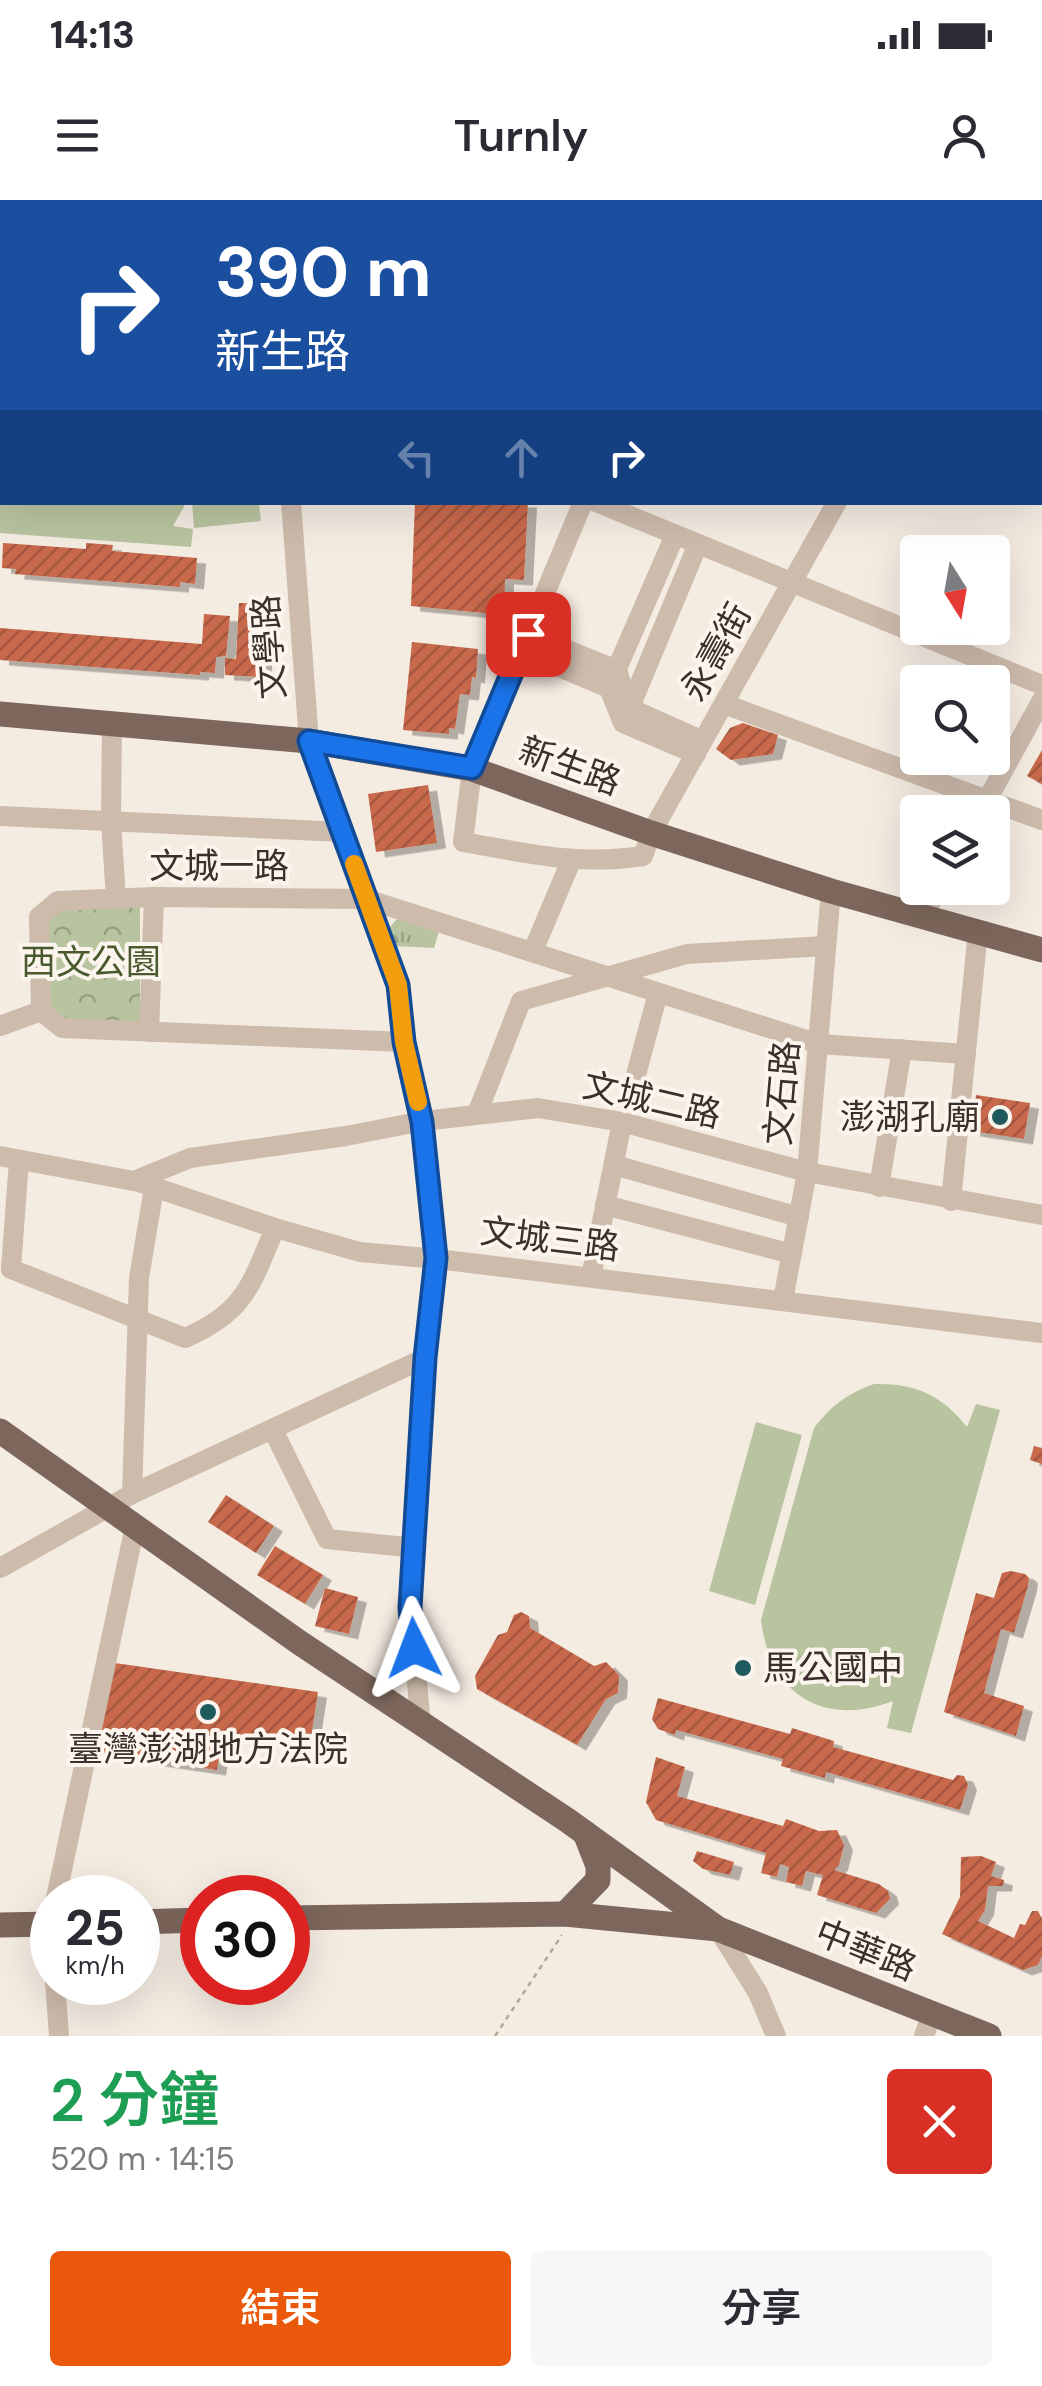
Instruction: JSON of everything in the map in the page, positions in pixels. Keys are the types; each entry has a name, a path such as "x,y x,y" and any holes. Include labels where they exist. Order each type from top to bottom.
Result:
{"main road":[{"name":"新生路","path":"0,714 309,741 472,768 651,833 832,891 1042,950"},
{"path":"0,1432 420,1726 585,1834 718,1930"},
{"path":"565,1914 598,1880 598,1866 585,1834"},
{"path":"310,1918 565,1914 718,1930"},
{"path":"0,1925 30,1926"},
{"name":"中華路","path":"718,1930 928,2025 989,2036"}],"street":[{"name":"文學路","path":"291,505 309,741 398,985 404,1042 422,1122 436,1258 425,1358 410,1608 420,1726"},
{"path":"583,505 472,768 463,842 572,861 643,856 651,833"},
{"path":"603,505 1042,684"},
{"name":"永壽街","path":"651,833 835,505"},
{"path":"675,535 613,678 626,716 699,748"},
{"path":"626,716 698,544"},
{"path":"524,642 613,678"},
{"path":"989,795 1042,700"},
{"path":"724,704 955,795"},
{"path":"112,722 111,822 116,899"},
{"path":"1010,812 1042,820"},
{"path":"0,816 342,832"},
{"path":"533,950 572,861"},
{"name":"文石路","path":"782,1300 808,1172 832,891"},
{"path":"149,1032 154,897"},
{"name":"文城一路","path":"41,1011 40,917 58,901 154,897 366,899 819,1044 966,1054"},
{"path":"923,916 929,905"},
{"path":"951,1201 978,930"},
{"path":"477,1114 521,1001 687,954 825,946"},
{"path":"630,1097 658,992"},
{"path":"0,1026 41,1011 62,1028 404,1042"},
{"path":"879,1187 902,1049"},
{"name":"文城二路","path":"144,1184 190,1158 538,1108 622,1122 808,1172 1042,1216"},
{"path":"591,1277 622,1122"},
{"path":"9,1158 11,1269 185,1338 216,1324 249,1290 275,1228"},
{"name":"文城三路","path":"9,1158 144,1184 360,1252 436,1258 1042,1333"},
{"path":"614,1164 799,1217"},
{"path":"132,1494 144,1184"},
{"path":"605,1205 792,1254"},
{"path":"0,1568 132,1494 425,1358"},
{"path":"273,1430 327,1539 416,1548"},
{"path":"61,1875 135,1526"},
{"path":"718,1930 758,1993 776,2036"},
{"path":"57,2005 60,2036"}],"path":[{"path":"495,2036 562,1938 565,1914"}],"green space":[{"path":"0,505 185,505 173,526 193,529 191,547 0,533"},
{"path":"192,505 259,505 261,521 194,528"},
{"name":"西文公園","path":"58,904 140,907 140,1024 56,1020 44,1006 42,918"},
{"path":"397,919 440,928 434,948 393,946 388,929"},
{"path":"874,1384 926,1393 948,1407 967,1427 976,1404 1000,1410 911,1733 887,1728 893,1701 844,1710 822,1707 804,1698 775,1668 761,1620 814,1428 841,1401"},
{"path":"756,1422 802,1435 755,1605 709,1591"}],"building":[{"path":"415,505 528,505 524,580 505,579 504,615 411,606"},
{"path":"3,543 86,549 86,543 113,545 112,551 197,558 195,584 180,582 180,587 15,574 16,569 2,568"},
{"path":"239,603 267,604 262,677 225,675 225,658 236,659"},
{"path":"204,614 230,616 226,656 216,657 215,673 0,660 0,628 202,644"},
{"path":"412,642 478,649 476,678 472,677 470,695 460,694 455,729 449,728 449,734 403,730"},
{"path":"743,723 778,735 773,754 731,760 716,749 730,728"},
{"path":"1042,750 1042,784 1027,776"},
{"path":"428,785 437,843 376,852 368,794"},
{"name":"澎湖孔廟","path":"976,1095 1030,1103 1024,1139 971,1131"},
{"path":"1034,1446 1042,1448 1042,1464 1030,1460"},
{"path":"226,1495 274,1526 256,1553 208,1522"},
{"path":"275,1546 323,1575 305,1604 257,1575"},
{"path":"1002,1573 1025,1574 1028,1586 1014,1633 1001,1629 984,1693 1024,1706 1016,1736 944,1712 976,1593 994,1598"},
{"path":"325,1588 358,1597 349,1634 315,1626"},
{"path":"521,1612 529,1616 530,1628 594,1666 606,1662 619,1675 618,1693 606,1699 577,1745 477,1689 475,1676 498,1635 507,1632 514,1615"},
{"name":"臺灣澎湖地方法院","path":"108,1662 318,1692 310,1744 223,1732 217,1770 95,1752"},
{"path":"658,1698 790,1734 792,1728 834,1741 833,1747 953,1780 957,1775 964,1776 968,1785 960,1810 826,1772 825,1778 781,1766 783,1759 676,1730 675,1735 658,1729 652,1719"},
{"path":"656,1757 685,1767 677,1796 783,1826 786,1819 819,1831 837,1830 844,1845 834,1870 879,1884 888,1891 890,1899 876,1913 817,1895 823,1875 806,1871 802,1886 786,1882 789,1867 780,1864 777,1877 761,1873 766,1853 656,1820 646,1802"},
{"path":"697,1851 734,1862 730,1875 703,1869 693,1861"},
{"path":"981,1856 996,1862 991,1876 1004,1880 1003,1886 988,1886 985,1910 978,1921 1014,1938 1020,1924 1025,1925 1032,1911 1038,1911 1042,1919 1042,1956 1038,1965 1023,1970 942,1934 960,1897 961,1857"}],"slow traffic":[{"path":"354,864 398,985 404,1042 418,1102"}],"place":[{"name":"澎湖孔廟","path":"1000,1117"},
{"name":"馬公國中","path":"743,1668"},
{"name":"臺灣澎湖地方法院","path":"208,1712"}],"route":[{"path":"414,1648 410,1608 425,1358 436,1258 422,1122 404,1042 398,985 309,741 472,768 528,634"}]}
